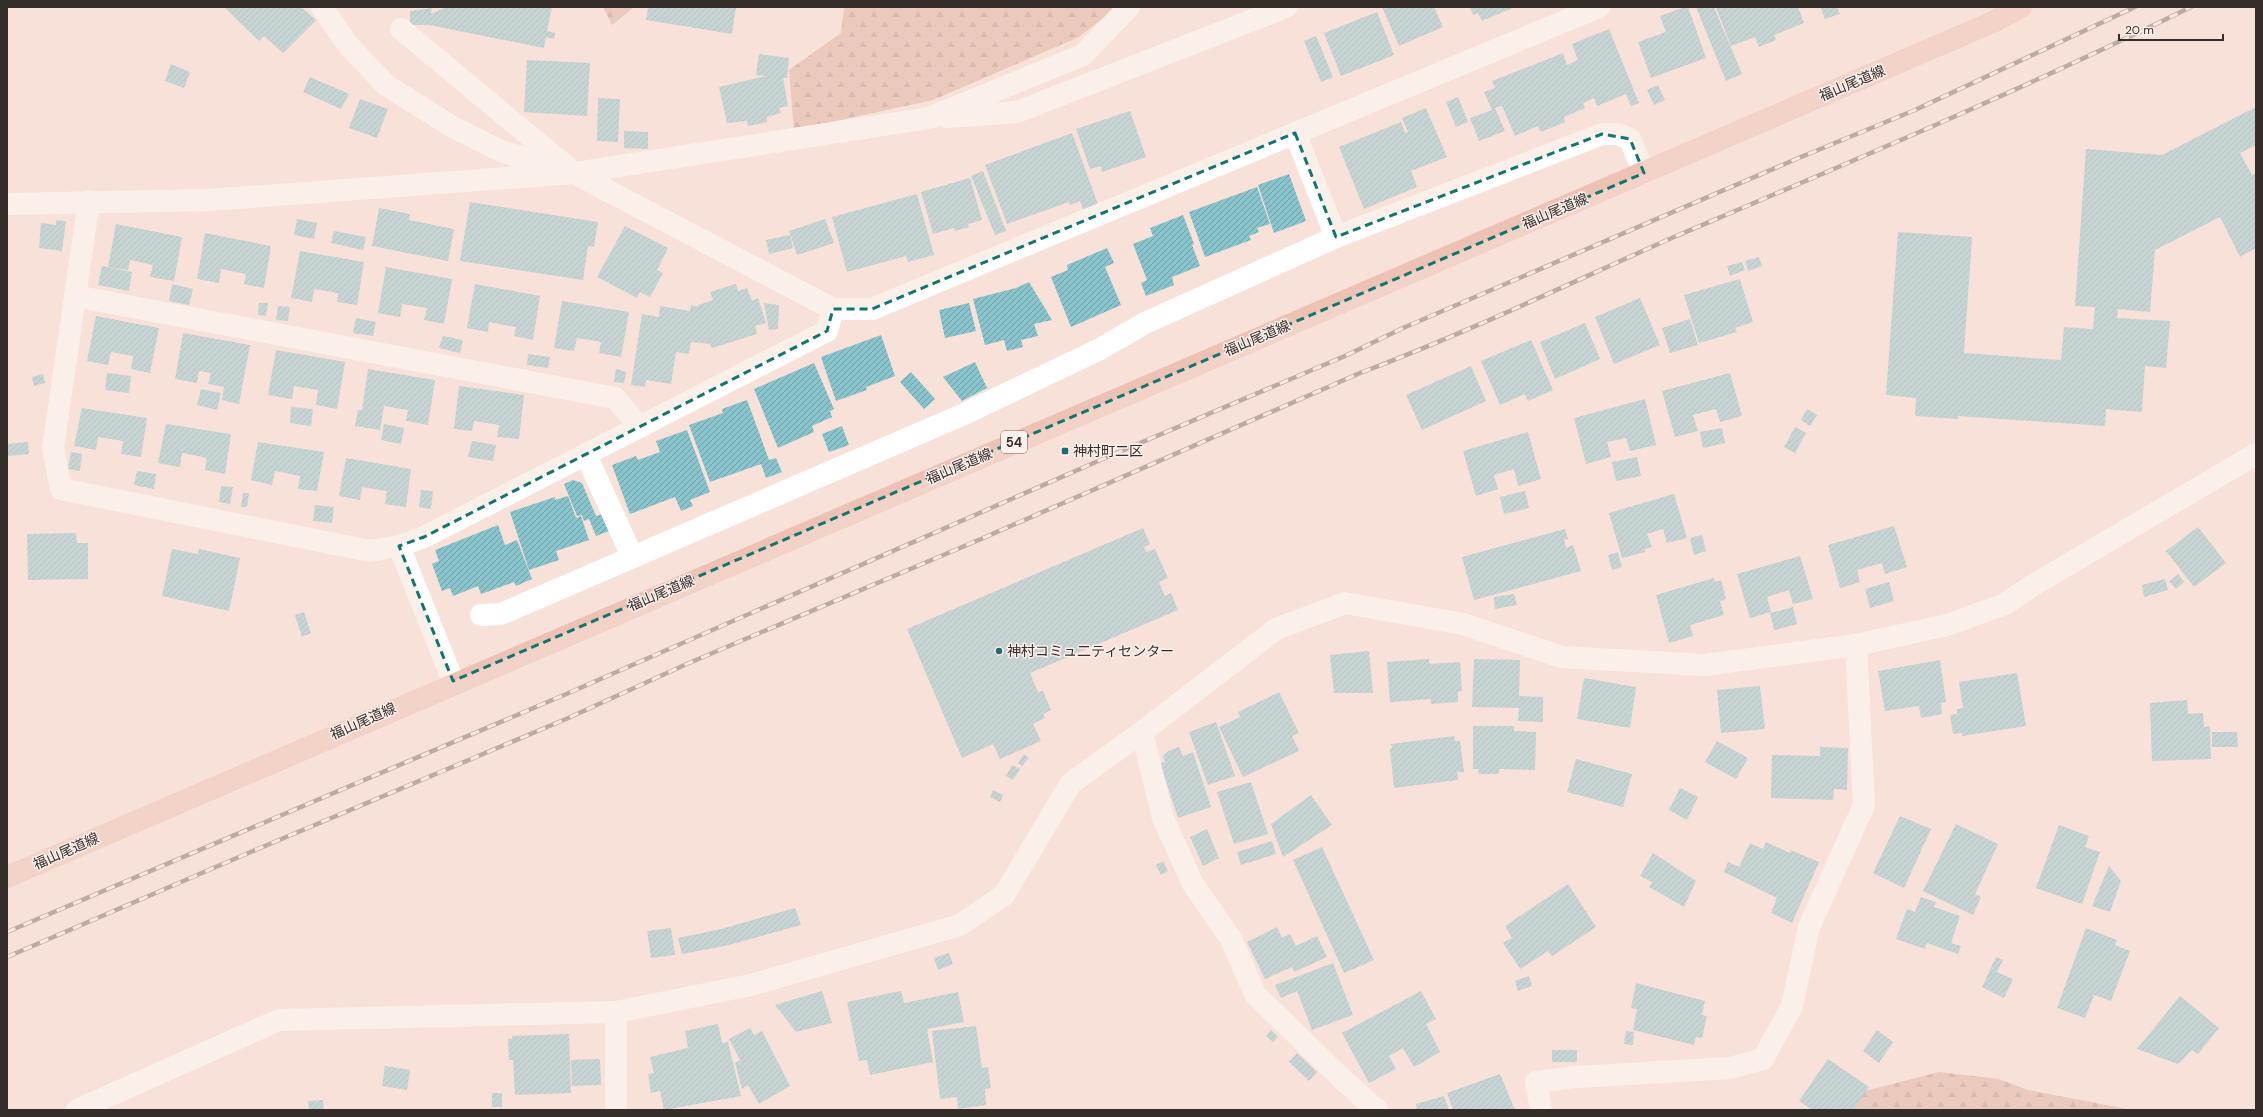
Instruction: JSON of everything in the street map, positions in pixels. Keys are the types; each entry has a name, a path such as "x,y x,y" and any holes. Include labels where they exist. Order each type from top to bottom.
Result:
{"main road":[{"name":"福山尾道線","path":"7,877 453,681 1644,173 1986,25 2021,7"}],"street":[{"path":"322,7 347,44 386,85 451,126 502,151 574,173 833,309 872,309 1599,7"},
{"path":"929,118 1083,55 1129,7"},
{"path":"7,204 89,201 209,200 574,173 929,118 1017,112 1286,7"},
{"path":"401,29 574,173"},
{"path":"1295,133 1336,237"},
{"path":"481,615 501,614 632,556 962,415 1100,349 1145,323 1336,237 1602,134 1618,134 1630,138 1644,173"},
{"path":"89,201 53,448 61,489 370,551 399,546 424,537 827,331 833,309"},
{"path":"75,296 615,398 640,427"},
{"path":"77,1110 279,1020 616,1012 751,985 960,925 1004,895 1071,782 1142,732 1276,629 1345,603 1463,624 1562,657 1705,665 1856,645 1947,625 2005,604 2035,584 2256,454"},
{"path":"586,455 632,556"},
{"path":"399,546 453,681"},
{"path":"1541,1110 1536,1082 1576,1077 1730,1068 1763,1058 1792,1006 1809,927 1864,805 1856,645"},
{"path":"1142,732 1163,818 1193,884 1231,939 1255,994 1342,1079 1378,1110"},
{"path":"616,1012 616,1110"}],"highlighted area":[{"path":"1295,133 1336,237 1602,134 1630,139 1644,173 453,681 399,546 424,537 827,331 833,309 872,309"}],"green space":[{"path":"603,7 634,7 612,25"},
{"path":"844,7 1117,7 1079,37 933,100 794,130 789,70 841,33"},
{"path":"1939,1072 1999,1079 2028,1090 2132,1110 1810,1110 1830,1100"}],"building":[{"path":"224,7 301,7 316,20 283,53 264,36 259,41"},
{"path":"446,7 552,7 547,31 555,33 554,39 546,37 544,48 429,25 410,25 410,11 432,8 431,14"},
{"path":"648,7 736,7 732,34 646,20"},
{"path":"1382,7 1434,7 1443,27 1399,46"},
{"path":"1470,7 1515,7 1482,21 1478,13 1473,15"},
{"path":"1688,7 1706,58 1651,78 1638,42 1666,32 1660,16"},
{"path":"1696,7 1714,7 1742,74 1726,81"},
{"path":"1716,7 1798,7 1804,23 1774,35 1776,40 1759,47 1755,37 1731,46"},
{"path":"1837,7 1840,14 1825,19 1821,8"},
{"path":"1377,12 1394,55 1341,76 1324,33"},
{"path":"1609,29 1639,103 1631,106 1626,94 1597,106 1594,98 1583,103 1585,108 1564,117 1565,122 1541,132 1538,126 1515,136 1502,106 1495,108 1505,131 1479,141 1470,118 1492,110 1484,92 1495,88 1492,81 1563,53 1567,65 1578,60 1572,44"},
{"path":"1316,36 1333,77 1321,82 1304,41"},
{"path":"759,54 789,58 787,78 783,78 788,106 779,108 781,113 767,117 767,122 748,126 747,121 727,123 719,87 766,76 756,75"},
{"path":"527,60 590,63 587,116 524,112"},
{"path":"171,64 190,72 184,88 165,81"},
{"path":"310,77 349,94 341,109 303,92"},
{"path":"1658,85 1665,100 1654,105 1647,90"},
{"path":"1458,97 1468,122 1456,127 1446,102"},
{"path":"598,98 620,99 618,142 597,141"},
{"path":"360,99 388,109 377,138 349,128"},
{"path":"2256,107 2256,145 2240,153 2252,175 2256,173 2256,248 2240,257 2220,217 2155,250 2150,312 2118,309 2117,318 2170,321 2166,368 2145,366 2142,412 2106,409 2105,426 1958,416 1958,419 1915,416 1916,398 1886,395 1898,232 1972,237 1964,353 2061,360 2064,327 2093,329 2095,307 2075,306 2086,149 2162,155"},
{"path":"1426,108 1447,157 1411,171 1417,187 1364,209 1339,147 1401,122 1405,133 1408,132 1402,118"},
{"path":"1130,111 1146,157 1102,172 1101,166 1090,169 1076,129"},
{"path":"624,131 648,132 648,149 624,148"},
{"path":"1072,133 1099,207 1084,212 1080,201 1070,205 1069,202 1007,224 985,165"},
{"path":"983,171 1006,231 995,235 971,176"},
{"path":"1289,174 1306,221 1274,233 1258,185"},
{"path":"970,178 982,220 968,224 969,227 955,231 954,228 933,234 921,192"},
{"path":"1257,187 1270,224 1257,228 1259,232 1249,236 1251,240 1205,257 1189,212"},
{"path":"917,194 934,255 908,262 906,256 847,272 832,217"},
{"path":"470,202 598,222 594,247 588,246 583,280 460,261"},
{"path":"379,208 410,214 409,220 454,229 448,261 372,246"},
{"path":"1183,215 1194,244 1192,245 1200,266 1172,277 1174,285 1146,296 1141,283 1147,280 1133,244 1153,236 1150,228"},
{"path":"297,219 317,223 314,239 294,235"},
{"path":"825,219 834,243 797,255 789,231"},
{"path":"56,220 66,221 62,251 39,248 41,223 56,225"},
{"path":"116,224 182,237 174,281 150,277 153,265 130,260 128,270 108,267"},
{"path":"625,226 668,248 657,270 663,273 650,297 640,292 637,298 597,277"},
{"path":"334,231 366,237 363,250 331,243"},
{"path":"205,233 271,246 264,288 244,284 246,274 221,269 219,283 197,279"},
{"path":"790,235 793,248 769,254 766,240"},
{"path":"1107,248 1114,263 1105,267 1121,305 1071,327 1051,277 1068,270 1067,265"},
{"path":"300,251 364,262 357,305 337,302 338,293 314,289 312,302 291,298"},
{"path":"1759,257 1762,266 1748,271 1745,261"},
{"path":"1742,262 1745,270 1730,276 1727,266"},
{"path":"102,266 132,272 129,291 98,285"},
{"path":"386,267 452,279 444,324 424,320 427,308 402,304 400,317 378,313"},
{"path":"1740,279 1753,322 1735,328 1737,332 1699,343 1684,295"},
{"path":"1029,282 1052,320 1034,324 1038,336 1021,340 1023,347 1007,351 1004,340 985,345 973,299 1016,288"},
{"path":"172,284 193,289 189,305 169,301"},
{"path":"475,284 540,296 533,340 514,336 516,327 489,322 488,332 467,328"},
{"path":"736,284 738,291 747,288 752,301 758,298 766,323 755,326 757,334 712,348 710,344 691,342 689,354 676,352 671,384 646,380 645,387 631,385 642,314 659,317 660,306 690,311 691,305 698,307 698,305 713,300 710,292"},
{"path":"1640,298 1660,345 1614,364 1595,317"},
{"path":"562,301 629,312 621,357 599,353 601,342 577,338 574,351 554,348"},
{"path":"259,303 268,303 266,316 258,315"},
{"path":"764,303 779,305 778,329 769,330"},
{"path":"969,303 976,331 945,338 939,310"},
{"path":"278,306 290,307 288,321 276,320"},
{"path":"96,316 159,328 150,373 131,369 133,356 111,352 108,365 87,361"},
{"path":"356,318 376,322 373,336 353,333"},
{"path":"1690,319 1698,345 1670,353 1662,328"},
{"path":"1585,323 1600,359 1555,379 1540,342"},
{"path":"183,333 250,345 239,404 222,400 224,387 208,384 211,373 199,371 197,383 175,379"},
{"path":"881,335 895,376 866,387 867,390 836,401 821,357"},
{"path":"443,336 463,340 460,353 439,348"},
{"path":"1531,340 1553,390 1528,401 1525,394 1500,405 1481,361"},
{"path":"276,350 345,362 337,409 316,405 318,390 294,386 292,399 268,395"},
{"path":"528,354 550,357 548,368 527,365"},
{"path":"975,362 987,388 962,401 943,377"},
{"path":"814,363 834,409 830,411 832,417 812,426 814,432 778,448 754,389"},
{"path":"1471,366 1486,401 1422,430 1406,395"},
{"path":"368,369 435,380 428,425 406,421 408,410 384,406 380,430 355,426 358,410 362,410"},
{"path":"616,369 626,372 624,383 614,382"},
{"path":"911,372 935,399 924,409 900,382"},
{"path":"107,373 131,376 129,393 105,390"},
{"path":"1730,373 1742,416 1720,422 1716,409 1693,415 1698,431 1675,437 1662,391"},
{"path":"43,374 45,383 34,386 32,377"},
{"path":"459,386 524,395 519,439 497,437 499,425 474,421 472,431 454,429"},
{"path":"201,389 221,393 217,410 197,405"},
{"path":"1645,399 1656,445 1630,451 1626,438 1607,442 1611,457 1586,464 1574,418"},
{"path":"747,400 769,460 776,458 782,472 766,478 761,464 710,482 689,425 723,413 722,409"},
{"path":"291,407 313,409 311,426 290,423"},
{"path":"82,408 147,418 141,457 121,454 123,441 98,437 96,450 74,446"},
{"path":"1807,409 1817,415 1810,426 1801,420"},
{"path":"166,424 231,434 225,474 205,470 207,458 182,453 180,467 158,463"},
{"path":"384,424 404,428 401,444 381,440"},
{"path":"842,426 849,445 829,452 822,434"},
{"path":"1795,427 1806,433 1795,453 1784,447"},
{"path":"1722,428 1725,443 1703,448 1700,432"},
{"path":"687,430 710,492 690,500 693,506 681,511 675,497 630,514 612,465 636,456 638,460 660,452 656,441"},
{"path":"1528,432 1541,479 1518,486 1514,469 1494,475 1498,489 1476,496 1463,451"},
{"path":"472,441 496,445 493,461 468,457"},
{"path":"28,442 29,454 7,456 7,444"},
{"path":"258,442 324,452 317,491 298,489 300,476 275,471 272,485 251,480"},
{"path":"71,452 82,454 80,471 68,469"},
{"path":"1637,457 1641,476 1616,481 1612,462"},
{"path":"346,458 411,469 406,507 385,504 387,491 362,487 360,500 339,496"},
{"path":"137,471 156,474 154,489 134,485"},
{"path":"573,480 582,483 596,516 602,514 609,531 596,536 589,519 584,521 582,515 577,516 564,484"},
{"path":"221,486 233,487 230,504 219,502"},
{"path":"421,490 433,491 431,509 419,507"},
{"path":"1525,491 1529,508 1504,514 1500,497"},
{"path":"243,493 249,493 247,507 241,507"},
{"path":"1674,494 1687,538 1667,543 1663,529 1647,534 1652,547 1645,549 1645,552 1622,558 1609,513"},
{"path":"568,496 576,518 581,516 589,540 556,551 559,560 529,570 510,512 555,497 555,500"},
{"path":"315,505 334,507 332,523 313,521"},
{"path":"498,525 505,545 517,540 532,579 516,586 514,582 481,594 478,586 453,596 450,588 442,591 432,564 439,561 435,550"},
{"path":"1894,526 1907,567 1885,574 1882,563 1857,570 1860,582 1840,588 1828,545"},
{"path":"2198,527 2226,563 2194,587 2166,551"},
{"name":"神村コミュ二ティセンター","path":"1143,528 1150,544 1144,547 1146,552 1155,549 1168,578 1159,582 1165,596 1171,593 1178,610 1030,673 1038,692 1043,691 1051,710 1043,714 1045,718 1033,724 1041,741 1000,759 993,744 962,758 907,629"},
{"path":"1565,529 1568,539 1564,540 1566,548 1573,545 1581,571 1474,600 1462,557"},
{"path":"76,533 77,543 88,543 88,579 28,580 27,534"},
{"path":"1702,535 1706,551 1694,555 1690,538"},
{"path":"172,549 198,554 199,549 240,558 229,611 162,596"},
{"path":"1618,552 1622,567 1612,570 1608,555"},
{"path":"1800,556 1813,599 1793,604 1789,590 1767,597 1771,612 1750,618 1737,574"},
{"path":"2178,574 2184,582 2176,589 2169,581"},
{"path":"1714,578 1715,582 1721,580 1726,599 1720,601 1724,615 1690,625 1693,636 1669,643 1656,595"},
{"path":"2165,579 2168,590 2144,597 2142,585"},
{"path":"1889,582 1894,601 1870,608 1865,589"},
{"path":"1514,594 1517,605 1495,609 1494,597"},
{"path":"1793,607 1797,624 1774,630 1770,613"},
{"path":"304,612 311,633 302,637 295,615"},
{"path":"1369,651 1373,693 1334,693 1330,655"},
{"path":"1429,659 1430,664 1460,662 1462,691 1458,692 1458,702 1431,704 1431,699 1390,702 1387,662"},
{"path":"1474,659 1520,660 1519,696 1543,697 1543,722 1518,721 1519,708 1472,707"},
{"path":"1940,660 1946,702 1941,703 1942,714 1921,718 1919,706 1885,711 1878,671"},
{"path":"2017,673 2026,726 1962,736 1962,733 1953,734 1950,715 1957,714 1957,709 1963,708 1959,682"},
{"path":"1584,678 1636,687 1630,728 1577,719"},
{"path":"1760,686 1765,729 1721,733 1717,690"},
{"path":"1279,692 1299,733 1292,736 1299,751 1243,777 1219,727 1240,717 1238,712"},
{"path":"2187,700 2188,714 2203,713 2204,727 2210,726 2211,759 2152,761 2150,703"},
{"path":"1216,722 1235,776 1208,785 1189,732"},
{"path":"1473,726 1514,726 1514,731 1536,732 1535,770 1499,769 1499,774 1478,774 1479,769 1473,769"},
{"path":"2212,732 2237,732 2238,747 2212,747"},
{"path":"1454,736 1455,741 1460,741 1464,772 1457,772 1458,780 1394,788 1390,749 1392,748 1391,744"},
{"path":"1717,741 1748,758 1736,779 1705,762"},
{"path":"1179,747 1183,756 1193,752 1211,807 1178,818 1160,763 1165,762 1163,756 1168,751"},
{"path":"1820,747 1848,748 1847,790 1834,789 1833,800 1771,798 1772,755 1820,756"},
{"path":"1024,754 1029,758 1022,766 1018,763"},
{"path":"1576,759 1632,774 1623,807 1567,792"},
{"path":"1012,765 1020,769 1013,780 1006,776"},
{"path":"1251,782 1268,834 1234,844 1217,792"},
{"path":"1680,788 1698,797 1687,820 1669,810"},
{"path":"993,790 1003,795 1000,802 990,797"},
{"path":"1311,795 1332,825 1283,857 1271,824"},
{"path":"1900,816 1931,829 1904,888 1873,873"},
{"path":"1956,824 1998,844 1975,894 1981,897 1973,915 1923,891"},
{"path":"2059,825 2089,836 2085,847 2100,852 2082,904 2036,888"},
{"path":"1207,829 1219,858 1203,866 1190,837"},
{"path":"1272,841 1276,854 1241,865 1237,852"},
{"path":"1766,842 1790,853 1791,850 1819,862 1792,923 1771,913 1777,898 1724,872 1728,862 1739,867 1750,843 1763,849"},
{"path":"1322,847 1374,960 1344,973 1293,860"},
{"path":"1653,853 1696,881 1684,907 1649,887 1652,882 1640,876"},
{"path":"1163,861 1168,871 1161,875 1156,865"},
{"path":"2109,866 2121,881 2110,912 2092,906"},
{"path":"1568,884 1596,927 1552,956 1548,951 1520,969 1503,943 1512,938 1505,926"},
{"path":"1921,897 1936,902 1934,907 1960,916 1951,943 1961,946 1958,954 1927,943 1925,949 1896,939 1907,909 1915,912"},
{"path":"795,908 801,925 725,946 682,954 678,938 721,929"},
{"path":"1277,927 1282,938 1290,934 1296,946 1317,936 1327,957 1294,972 1292,967 1265,979 1247,942"},
{"path":"671,928 675,955 651,958 647,931"},
{"path":"2086,928 2117,940 2115,945 2130,951 2111,1001 2094,995 2085,1018 2057,1008"},
{"path":"949,953 953,964 938,970 934,958"},
{"path":"1996,957 2003,960 1997,972 2013,979 2004,998 1982,987"},
{"path":"1333,963 1353,1015 1312,1030 1297,991 1281,998 1275,985"},
{"path":"1529,976 1532,986 1518,991 1515,981"},
{"path":"1636,983 1705,1001 1702,1015 1707,1016 1702,1038 1696,1037 1694,1045 1633,1030 1637,1009 1631,1008"},
{"path":"822,991 832,1023 796,1032 775,1005"},
{"path":"901,991 904,1003 958,992 964,1022 927,1029 933,1062 870,1075 867,1060 859,1061 847,1002"},
{"path":"1421,991 1436,1019 1426,1024 1440,1052 1414,1067 1403,1048 1389,1056 1396,1069 1369,1083 1342,1033"},
{"path":"2180,996 2219,1028 2198,1054 2192,1050 2178,1064 2137,1049"},
{"path":"718,1024 722,1043 728,1042 741,1096 664,1110 660,1091 651,1093 648,1074 654,1073 650,1057 688,1048 685,1031"},
{"path":"976,1026 982,1068 988,1067 991,1088 985,1089 986,1105 958,1109 957,1097 940,1099 932,1031"},
{"path":"750,1028 754,1035 762,1031 790,1086 759,1104 748,1085 742,1089 735,1063 740,1060 729,1039"},
{"path":"1271,1030 1278,1037 1273,1042 1266,1036"},
{"path":"1877,1030 1893,1042 1879,1063 1863,1051"},
{"path":"1626,1031 1634,1032 1633,1045 1624,1044"},
{"path":"569,1034 571,1093 515,1095 513,1060 509,1060 508,1039 512,1039 512,1036"},
{"path":"1552,1050 1577,1050 1577,1062 1552,1062"},
{"path":"1297,1053 1317,1072 1309,1081 1289,1062"},
{"path":"600,1059 601,1085 572,1086 571,1060"},
{"path":"1828,1059 1869,1087 1854,1110 1812,1110 1799,1101"},
{"path":"385,1066 410,1070 407,1090 382,1086"},
{"path":"1500,1074 1515,1110 1453,1110 1447,1093"},
{"path":"492,1093 502,1093 502,1107 492,1107"},
{"path":"1444,1096 1449,1110 1417,1110 1416,1104"},
{"path":"323,1100 324,1110 309,1110 308,1101"}],"railway":[{"path":"7,932 564,695 1112,455 1345,356 1403,328 1801,157 1915,110 2135,7"},
{"path":"7,957 566,719 689,663 981,539 1360,373 1479,325 1674,237 1999,97 2191,7"}],"place":[{"name":"神村町二区","path":"1065,451"},
{"name":"神村コミュ二ティセンター","path":"999,651"}]}
